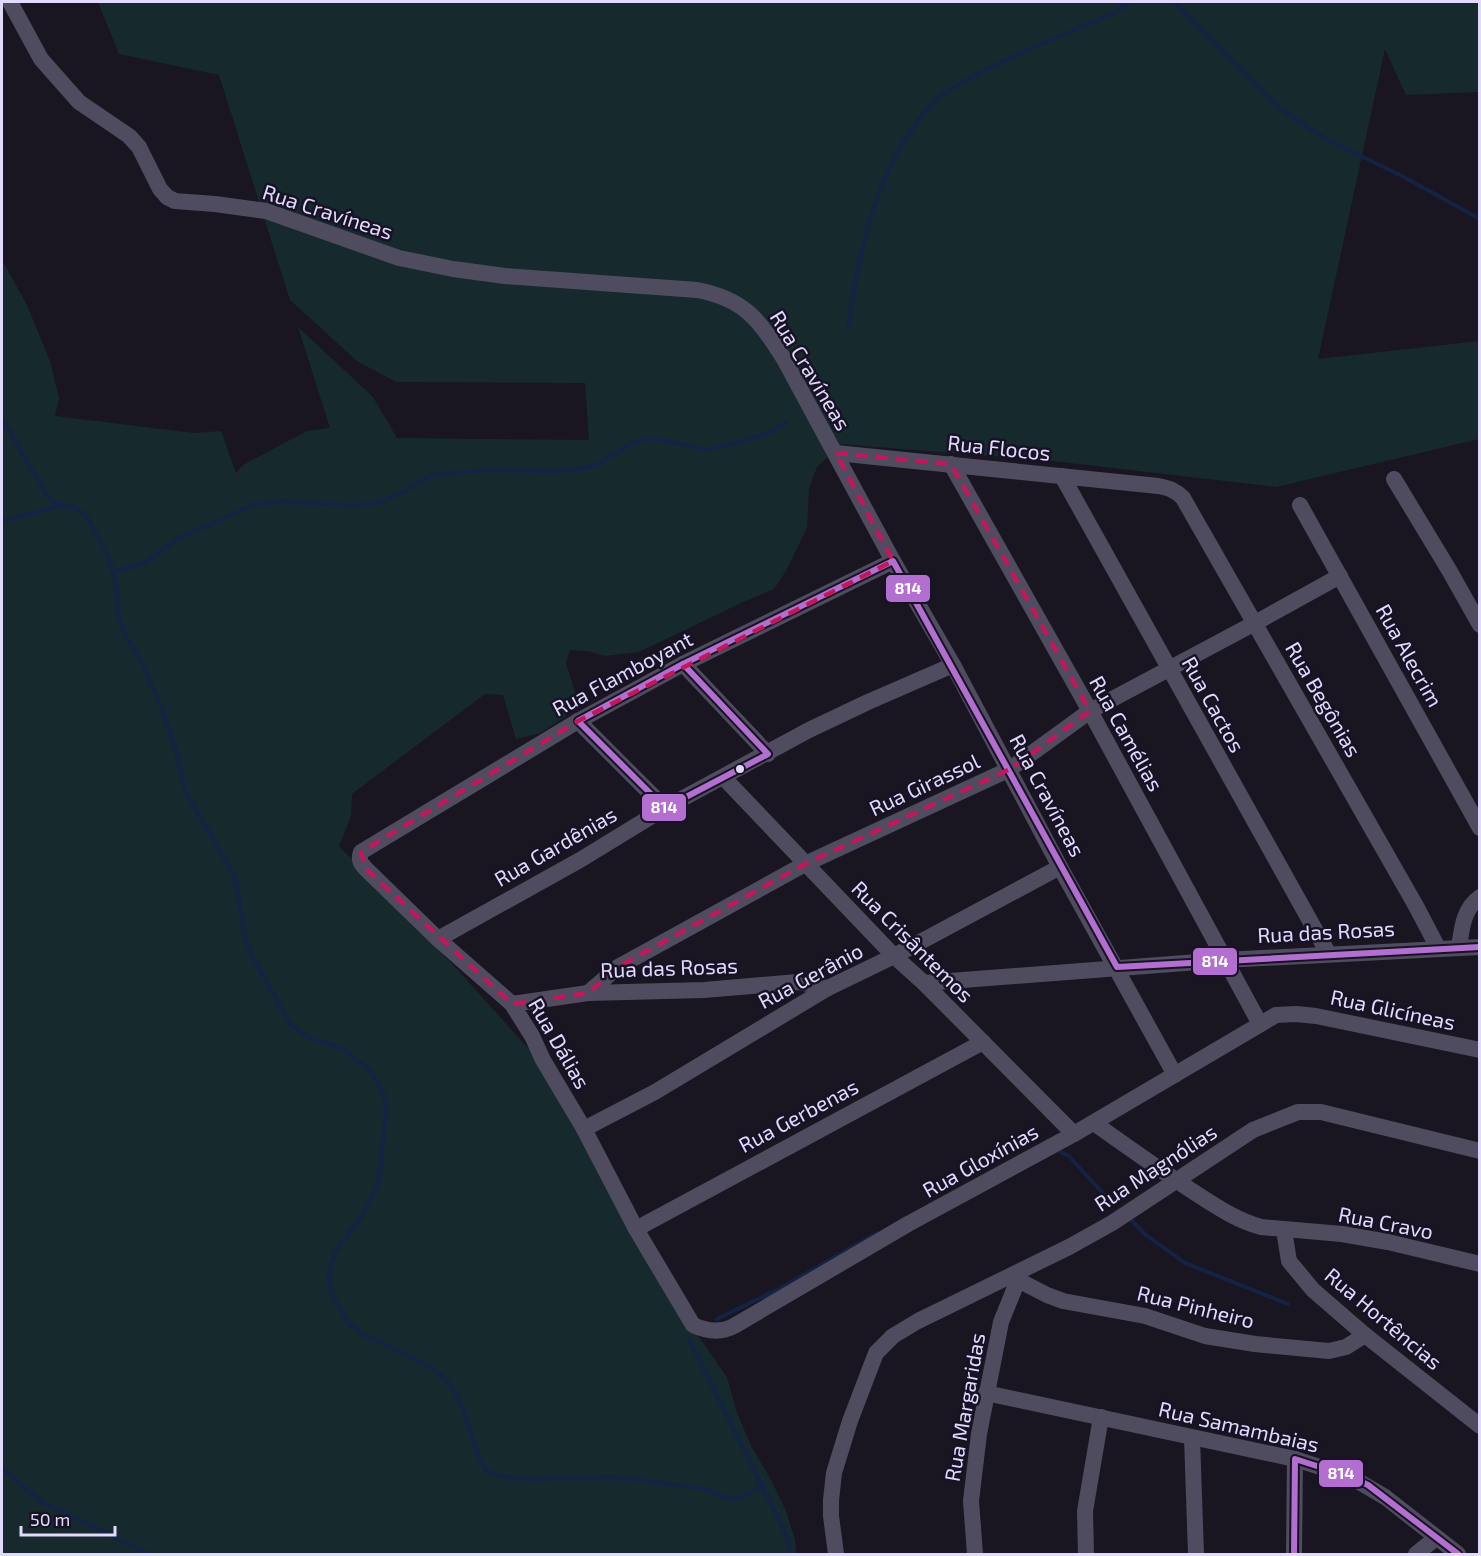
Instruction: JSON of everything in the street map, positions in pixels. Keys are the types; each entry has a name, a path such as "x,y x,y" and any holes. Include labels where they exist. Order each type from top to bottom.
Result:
{"street":[{"name":"Rua Cravíneas","path":"10,2 41,59 79,102 129,136 139,147 160,189 176,201 266,211 399,258 453,269 505,276 697,290 713,293 738,303 765,329 784,359 893,561 1010,769 1060,867 1175,1075"},
{"name":"Rua Flocos","path":"836,453 1158,486"},
{"name":"Rua Camélias","path":"951,464 1090,711 1260,1024"},
{"name":"Rua Cactos","path":"1062,476 1328,953"},
{"path":"1394,480 1449,570 1479,625"},
{"name":"Rua Begônias","path":"1158,486 1172,489 1183,498 1438,948"},
{"name":"Rua Alecrim","path":"1300,505 1479,828"},
{"name":"Rua Flamboyant","path":"381,840 578,721 683,664 893,561"},
{"name":"Rua Girassol","path":"588,993 618,967 805,864 1010,769 1090,711 1340,576"},
{"path":"683,664 768,754"},
{"name":"Rua Gardênias","path":"438,939 580,860 665,808 809,730 953,665"},
{"path":"578,721 665,808"},
{"name":"Rua Crisântemos","path":"723,777 894,956 924,983 1074,1134"},
{"name":"Rua Dálias","path":"381,840 361,852 359,860 362,865 438,939 512,1004 584,1129 636,1229 686,1317"},
{"name":"Rua Gerânio","path":"584,1129 655,1092 828,988 894,956 1060,867"},
{"path":"1459,947 1464,917 1475,901"},
{"name":"Rua das Rosas","path":"924,983 1117,967 1479,946"},
{"name":"Rua das Rosas","path":"512,1004 588,993 704,990 798,982 828,988"},
{"name":"Rua Gloxínias","path":"686,1317 693,1325 709,1330 727,1330 908,1224 1094,1123 1276,1015 1296,1014"},
{"name":"Rua Glicíneas","path":"1296,1014 1479,1050"},
{"name":"Rua Gerbenas","path":"636,1229 983,1042"},
{"name":"Rua Magnólias","path":"836,1554 831,1516 834,1473 850,1421 876,1353 893,1336 918,1321 1014,1278 1112,1223 1253,1130 1298,1112 1320,1112 1479,1151"},
{"name":"Rua Cravo","path":"1094,1123 1176,1181 1232,1216 1250,1224 1284,1230 1342,1234 1388,1242 1479,1264"},
{"name":"Rua Hortências","path":"1284,1230 1289,1261 1313,1290 1365,1335 1479,1426"},
{"name":"Rua Pinheiro","path":"1014,1278 1063,1301 1145,1316 1205,1336 1255,1344 1329,1351 1346,1347 1365,1335"},
{"name":"Rua Margaridas","path":"975,1554 971,1501 979,1434 1001,1322 1014,1278"},
{"name":"Rua Samambaias","path":"986,1393 1295,1459 1351,1476 1368,1485 1458,1554"},
{"path":"1086,1554 1085,1511 1101,1417"},
{"path":"1192,1438 1196,1554"},
{"path":"1294,1554 1295,1459"},
{"path":"1416,1554 1436,1538"}],"highlighted area":[{"path":"836,453 951,464 1090,711 1010,769 805,864 618,967 588,993 512,1004 366,869 361,852 578,721 893,561"}],"green space":[{"path":"98,2 1479,2 1479,92 1406,95 1385,49 1318,359 1479,341 1479,439 1276,487 1053,461 841,444 817,467 809,488 807,528 786,571 774,589 639,652 605,656 570,650 566,663 577,698 565,717 540,733 516,739 503,695 485,694 352,794 351,816 339,846 455,967 529,1049 671,1297 727,1377 737,1413 752,1448 786,1511 795,1540 796,1554 2,1554 2,260 27,305 50,361 59,398 55,416 194,433 221,431 236,473 243,465 307,431 330,428 298,327 373,397 397,438 589,440 585,383 396,382 357,361 290,300 219,75 119,54"}],"waterway":[{"path":"848,329 863,247 878,194 902,145 928,108 941,96 982,71 1115,12 1130,2"},
{"path":"1174,2 1278,107 1324,138 1402,176 1480,219"},
{"path":"2,419 50,500 79,510 86,515 109,558 116,583 119,620 142,662 162,709 176,750 185,791 234,875 245,940 290,1024 308,1037 341,1048 365,1066 376,1079 384,1095 386,1111 379,1181 362,1216 335,1252 329,1274 332,1295 348,1322 361,1333 433,1368 446,1380 463,1409 479,1458 487,1471 500,1476 533,1479 614,1477 643,1480 703,1489 731,1499 743,1497 764,1486"},
{"path":"113,572 144,563 181,537 255,504 286,501 357,506 381,502 432,475 489,470 559,471 586,468 631,444 647,439 658,439 708,450 764,435 786,423"},
{"path":"2,521 60,506"},
{"path":"1057,1150 1069,1156 1110,1201"},
{"path":"1131,1220 1146,1235 1185,1263 1288,1304"},
{"path":"717,1319 779,1289 877,1233"},
{"path":"689,1339 786,1534 791,1554"},
{"path":"2,1468 42,1502 149,1554"}],"transit line":[{"name":"814","path":"683,664 893,561 1117,967 1480,947"},
{"name":"814","path":"683,664 768,754 665,808 578,721 683,664"},
{"name":"814","path":"1294,1554 1295,1459 1351,1477 1368,1485 1458,1554"}]}
